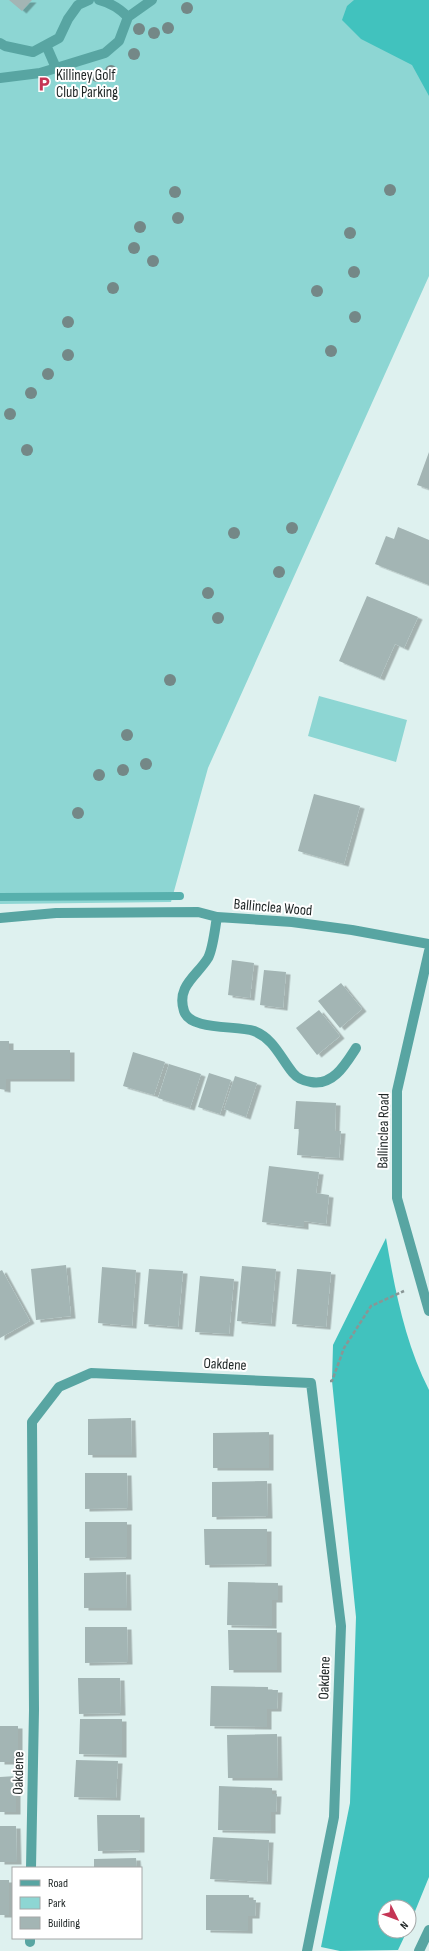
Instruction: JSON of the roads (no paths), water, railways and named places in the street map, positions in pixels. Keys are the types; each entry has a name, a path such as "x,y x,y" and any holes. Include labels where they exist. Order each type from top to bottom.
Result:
{"street":[{"path":"0,43 5,46 33,52 59,38 68,19 78,5 89,0"},
{"path":"99,0 108,2 119,8 128,17"},
{"path":"0,78 40,73 104,53 119,41 128,17 152,0"},
{"path":"46,45 56,68"},
{"path":"0,918 56,913 190,912 217,917"},
{"name":"Ballinclea Wood","path":"356,1048 341,1071 331,1079 318,1084 304,1081 293,1074 273,1043 254,1031 199,1023 188,1018 184,1010 183,996 189,979 208,958 217,917 292,922 352,930 429,944"},
{"name":"Ballinclea Road","path":"429,951 397,1091 397,1198 429,1311"},
{"name":"Oakdene","path":"31,1867 34,1710 32,1422 59,1387 91,1373 311,1384 341,1626 334,1817 307,1951"},
{"path":"420,1951 429,1930"}],"waterway":[{"path":"0,897 180,896"}],"place":[{"name":"Killiney Golf Club Parking","path":"44,84"}]}
